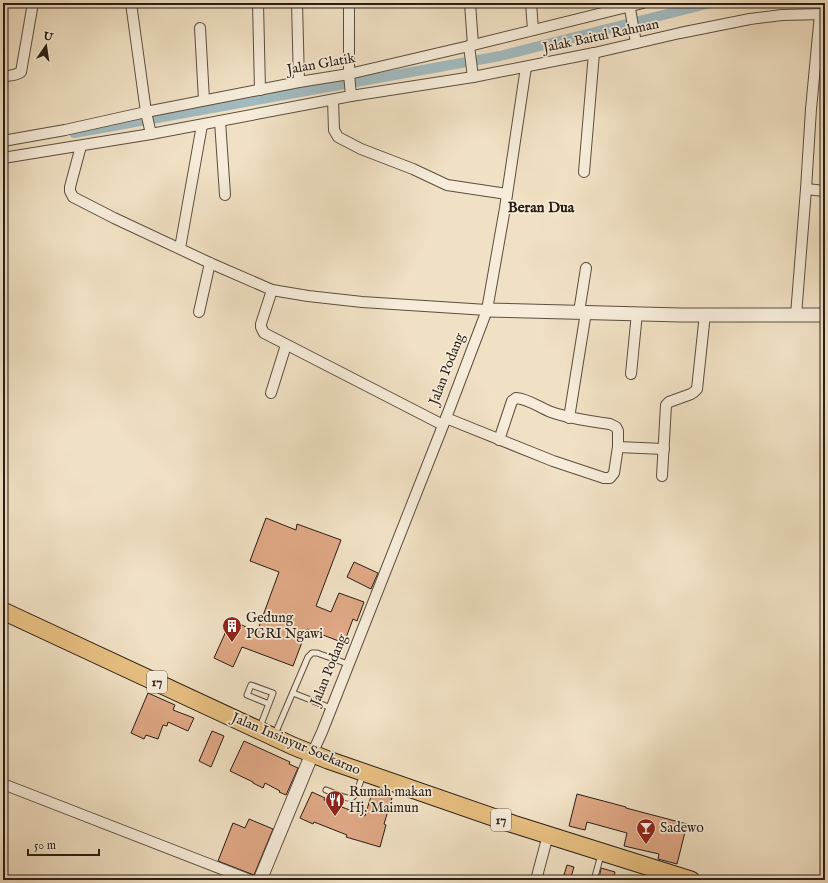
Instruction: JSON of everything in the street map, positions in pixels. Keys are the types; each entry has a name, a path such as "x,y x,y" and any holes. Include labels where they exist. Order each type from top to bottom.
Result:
{"highway":[{"name":"Jalan Insinyur Soekarno","path":"3,610 312,754 512,824 691,880"}],"street":[{"path":"3,77 14,76 21,72 33,3"},
{"path":"3,158 65,138 81,146 148,122 131,3"},
{"path":"258,3 260,90"},
{"path":"296,3 299,82"},
{"path":"349,3 350,93"},
{"path":"470,3 473,77"},
{"path":"531,3 533,30"},
{"name":"Jalan Glatik","path":"3,141 65,138 148,122 204,100 299,82 349,76 471,48 533,30 629,5 643,3"},
{"path":"629,5 636,43"},
{"path":"796,315 811,109 823,14"},
{"name":"Jalak Baitul Rahman","path":"148,122 202,125 333,100 350,93 473,77 526,67 750,19 782,15 823,14"},
{"path":"200,28 204,100"},
{"path":"584,172 594,53"},
{"name":"Jalan Podang","path":"312,754 445,421 487,310 507,194 526,67"},
{"path":"333,100 334,130 338,137 361,149 447,184 507,194"},
{"path":"220,122 225,195"},
{"path":"180,248 202,125"},
{"path":"81,146 70,187 73,197 210,263 272,290 362,302 487,310 825,315"},
{"path":"806,189 825,192"},
{"path":"198,312 210,263"},
{"path":"569,418 583,312 586,268"},
{"path":"272,290 261,327 264,333 286,345 445,421 553,461 604,478 610,478 614,473 618,447 618,430 614,425 569,418 516,398 512,401 499,440"},
{"path":"631,374 637,313"},
{"path":"662,476 666,405 669,402 691,394 697,388 705,314"},
{"path":"271,392 286,345"},
{"path":"618,447 664,449"},
{"path":"260,880 312,754"},
{"path":"3,784 250,880"},
{"path":"536,880 548,835"}],"lane":[{"path":"266,733 293,693 308,657 312,653 317,653 348,664"},
{"path":"266,733 269,704 273,693 251,685 247,695 269,704"},
{"path":"293,693 331,708"},
{"path":"326,790 348,799 352,798 357,794 364,772"},
{"path":"594,880 601,852"}],"building":[{"path":"266,518 296,530 297,524 341,540 316,606 331,612 339,593 364,602 357,621 353,619 344,643 307,629 293,666 242,647 233,667 214,658 231,620 257,632 279,572 250,561"},
{"path":"354,562 378,573 371,589 347,577"},
{"path":"148,693 175,705 173,710 194,718 188,731 168,722 167,726 163,725 158,739 146,735 144,739 131,733"},
{"path":"212,731 224,736 211,767 199,761"},
{"path":"244,741 290,762 289,764 298,768 286,795 265,783 263,788 230,771"},
{"path":"312,792 325,798 324,800 365,816 372,793 392,798 384,824 386,825 380,847 346,837 347,835 314,822 313,824 300,818"},
{"path":"577,794 687,824 677,864 658,859 659,854 624,846 627,833 587,822 585,830 569,826"},
{"path":"249,819 273,829 254,875 218,861 233,823 245,828"},
{"path":"567,865 574,867 571,877 564,875"},
{"path":"601,868 615,872 613,880 599,879"}],"waterway":[{"path":"74,133 500,56 711,3"}],"place":[{"name":"Gedung PGRI Ngawi","path":"232,643"},
{"name":"Rumah makan Hj. Maimun","path":"335,817"},
{"name":"Sadewo","path":"646,845"}],"district":[{"name":"Beran Dua","path":"541,207"}]}
